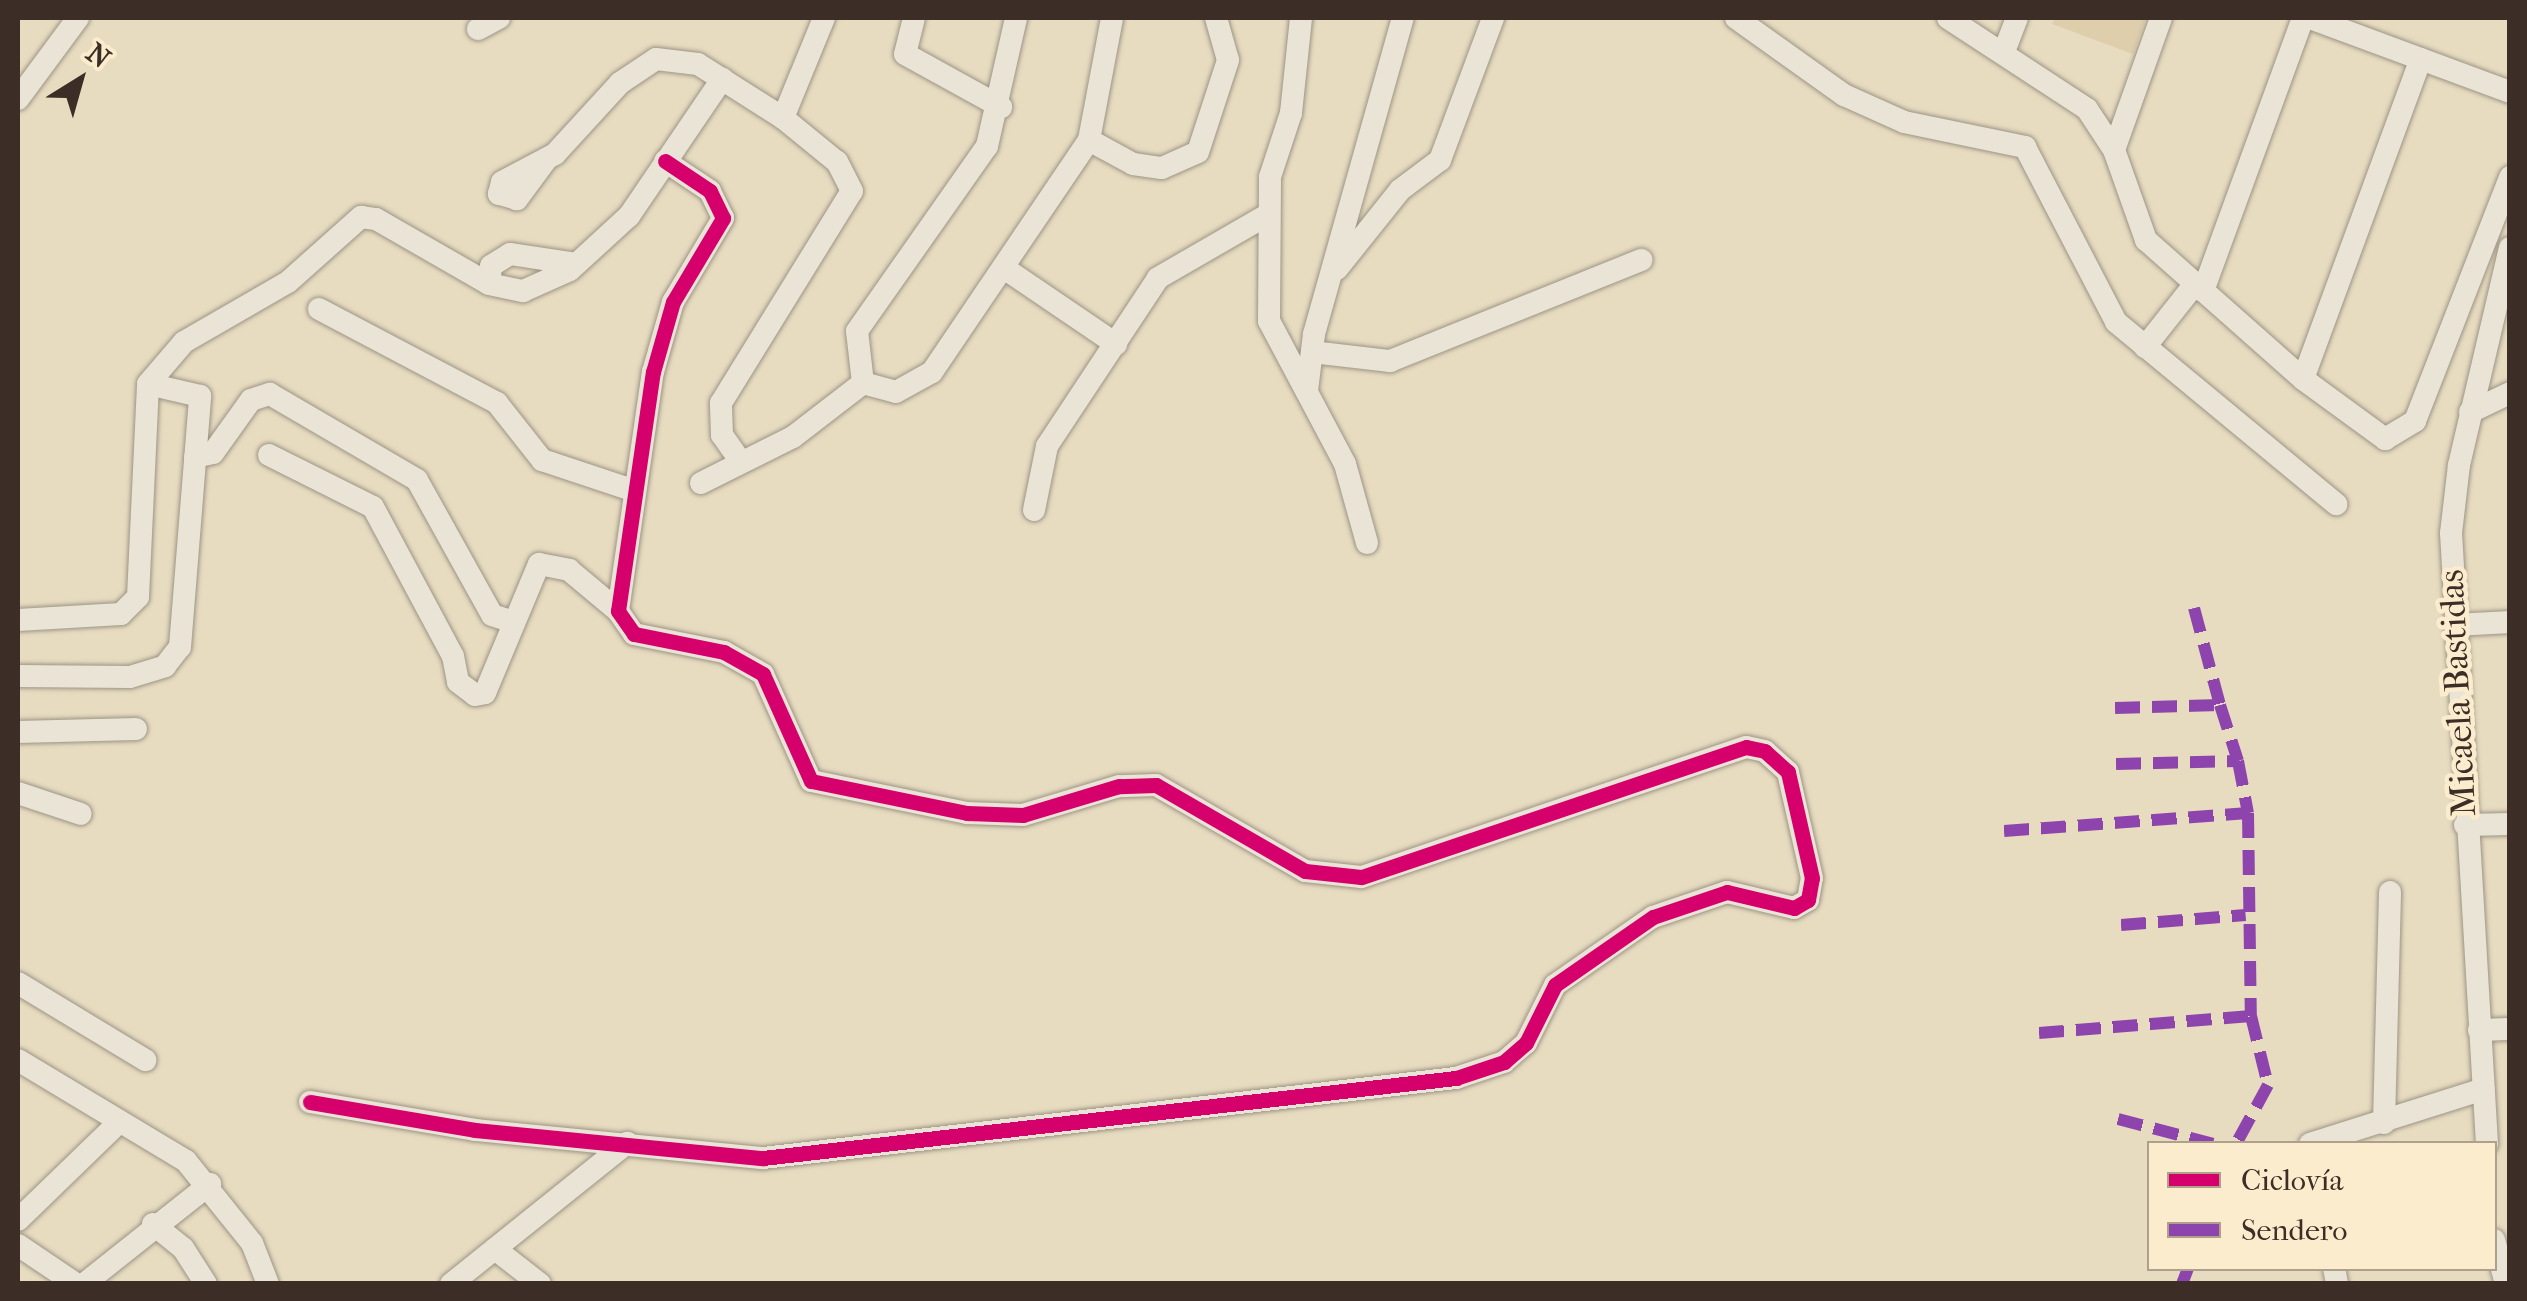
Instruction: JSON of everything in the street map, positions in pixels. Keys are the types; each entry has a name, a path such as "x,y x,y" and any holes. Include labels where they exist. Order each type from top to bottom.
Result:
{"street":[{"path":"18,99 78,18"},
{"path":"478,30 499,18"},
{"path":"783,118 824,18"},
{"path":"914,18 906,54 1001,108"},
{"path":"863,383 857,332 987,146 1001,108 1016,18"},
{"path":"863,383 896,392 921,384 1007,270 1088,140 1112,18"},
{"path":"1088,140 1133,164 1162,168 1198,152 1228,60 1216,18"},
{"path":"1301,18 1291,113 1267,216 1269,321 1345,464 1368,543"},
{"path":"1307,392 1312,352 1403,18"},
{"path":"1334,271 1400,190 1440,160 1493,18"},
{"path":"1736,18 1844,95 1904,122 2025,147 2070,219 2101,298 2145,347 2336,504"},
{"path":"1948,18 2005,48 2087,109 2114,150 2146,240 2303,379 2385,439 2407,432 2510,177"},
{"path":"2005,48 2017,18"},
{"path":"2114,150 2162,18"},
{"path":"2145,347 2199,287 2307,18 2510,92"},
{"path":"546,160 620,82 656,59 676,58 722,78 783,118 836,162 852,191 721,403 722,435 741,462"},
{"path":"2303,379 2421,59"},
{"path":"18,620 121,614 138,598 148,384 184,342 288,282 360,218 376,218 488,284 523,291 576,264 629,216 722,78"},
{"path":"618,612 632,490 672,302 723,218 710,191 666,162"},
{"path":"1034,510 1047,446 1158,278 1267,216"},
{"name":"Micaela Bastidas","path":"2486,1141 2465,825 2452,512 2470,412 2510,248"},
{"path":"488,284 491,266 510,254 576,264"},
{"path":"1312,352 1390,360 1641,260"},
{"path":"1007,270 1116,344"},
{"path":"320,309 497,402 542,460 632,490"},
{"path":"701,482 792,437 863,383"},
{"path":"18,676 130,677 165,666 180,647 198,391 148,384"},
{"path":"195,457 212,453 260,393 285,402 417,480 492,615 512,621"},
{"path":"2470,412 2510,394"},
{"path":"270,455 373,507 453,656 458,682 476,695 485,693 539,564 569,570 618,612 634,634 724,652 763,674 801,766 811,782 833,790 1023,814 1118,786 1156,786 1204,807 1304,871 1360,877 1746,747 1765,751 1788,772 1812,878 1808,900 1794,908 1727,892 1652,917 1555,984 1526,1043 1504,1062 1456,1078 763,1158 417,1122 310,1102"},
{"path":"2455,625 2510,622"},
{"path":"18,732 136,729"},
{"path":"18,793 81,814"},
{"path":"2465,825 2510,824"},
{"path":"2384,1122 2390,892"},
{"path":"18,983 145,1060"},
{"path":"2480,1030 2510,1029"},
{"path":"23,1073 119,1122 210,1184 252,1243 268,1284"},
{"path":"2320,1141 2483,1090"},
{"path":"18,1220 119,1122"},
{"path":"451,1284 627,1143"},
{"path":"84,1284 153,1224 210,1184"},
{"path":"153,1224 183,1248 206,1284"},
{"path":"18,1245 76,1284"},
{"path":"495,1248 540,1284"},
{"path":"2497,1251 2506,1284"}],"shaded area":[{"path":"2055,18 2146,18 2133,54 2052,24"}],"marked path":[{"path":"2194,608 2220,705"},
{"path":"2115,708 2220,705 2238,761 2248,813 2251,1016 2268,1085 2238,1141"},
{"path":"2116,764 2238,761"},
{"path":"2004,831 2248,813"},
{"path":"2121,925 2246,915"},
{"path":"2039,1033 2251,1016"},
{"path":"2118,1119 2202,1141"},
{"path":"2182,1284 2187,1271"}],"cycle path":[{"path":"310,1102 475,1130 763,1158 1456,1078 1504,1062 1526,1043 1555,985 1653,917 1727,892 1794,908 1808,900 1812,878 1788,772 1765,751 1746,747 1361,877 1305,871 1156,785 1119,786 1023,815 967,813 811,781 763,674 724,652 634,634 618,611 653,372 673,302 723,218 710,191 665,161"}]}
